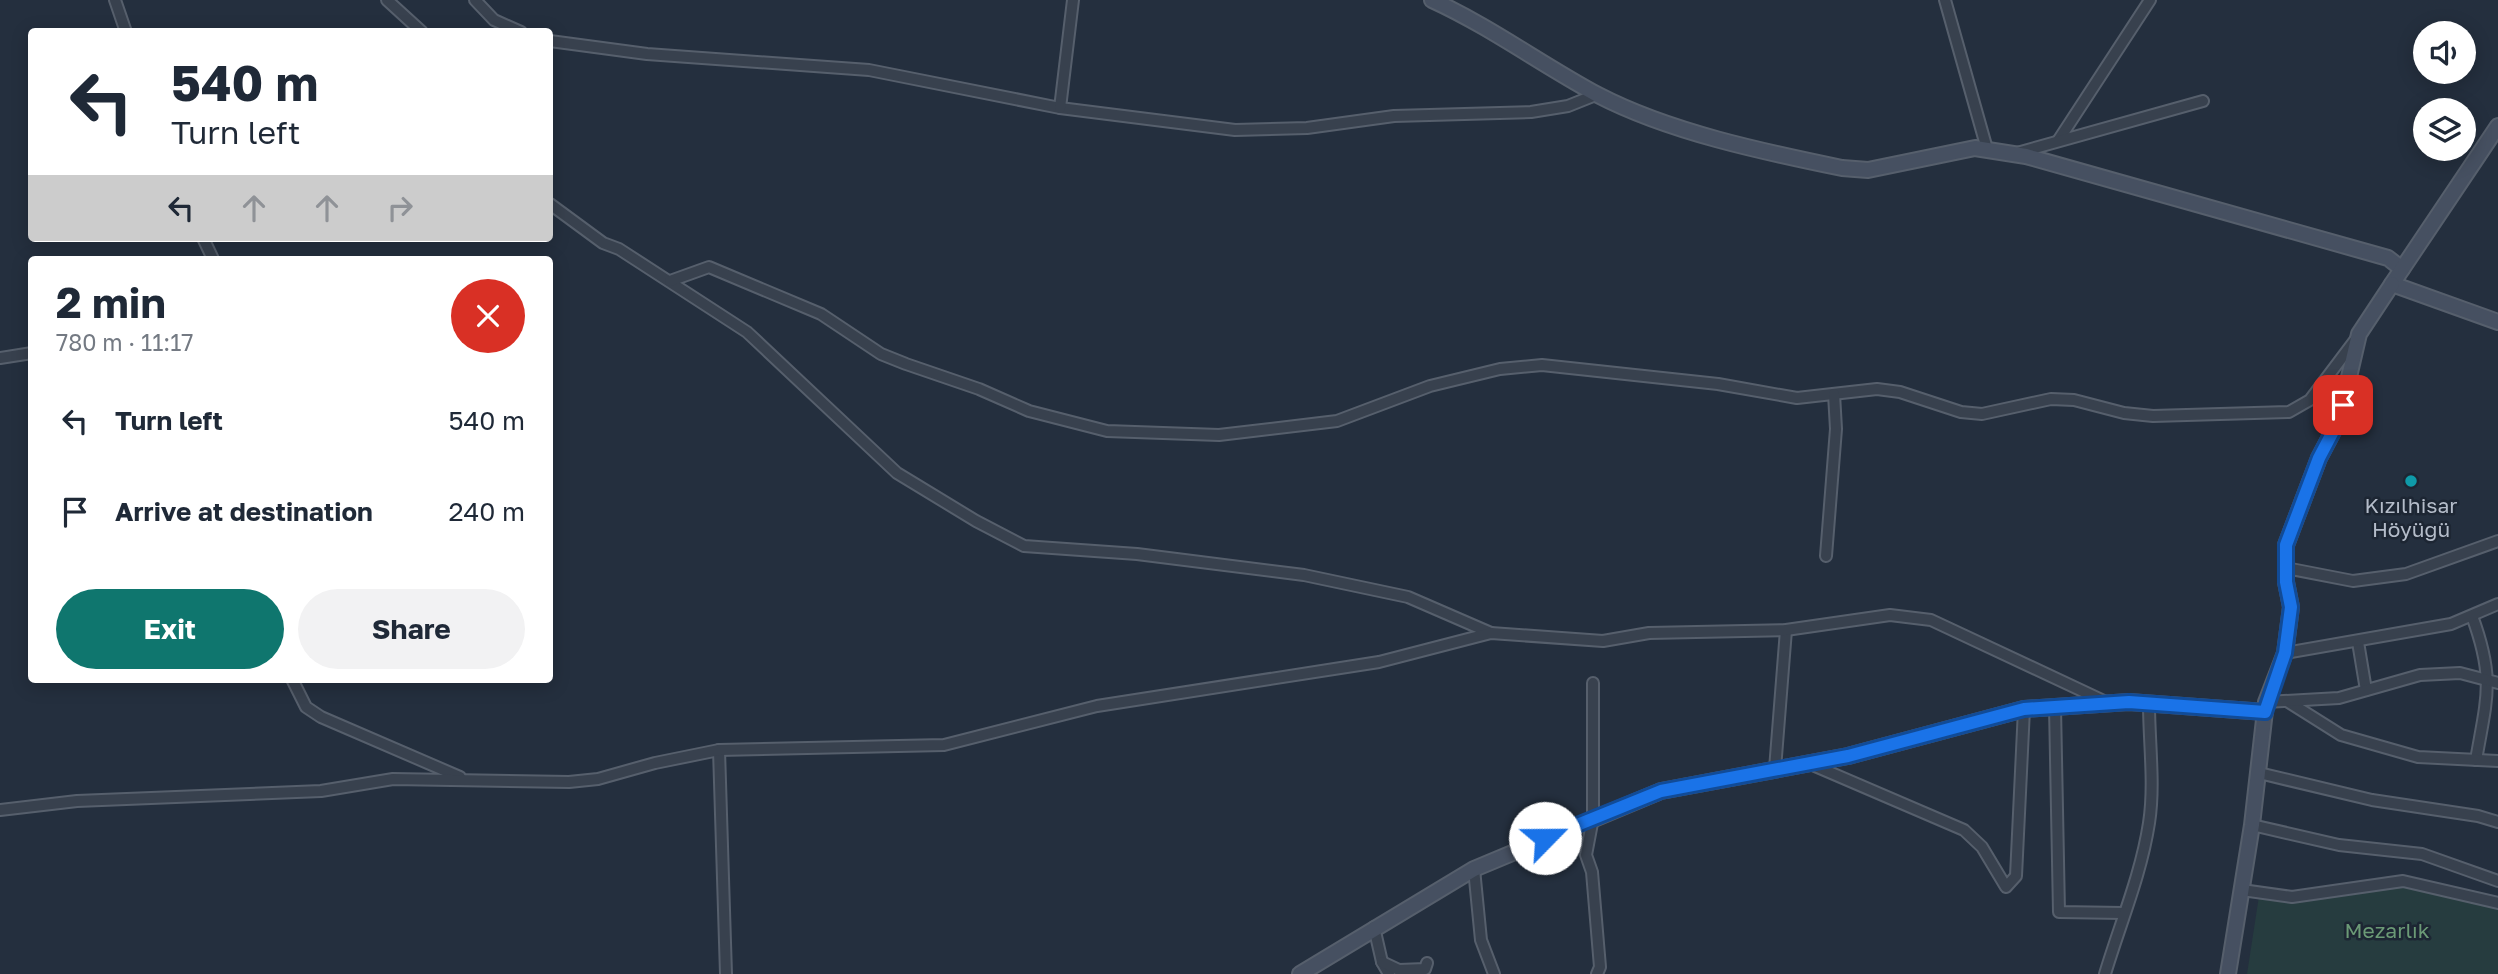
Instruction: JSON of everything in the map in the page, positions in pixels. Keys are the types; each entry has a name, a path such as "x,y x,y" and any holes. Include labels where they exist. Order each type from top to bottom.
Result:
{"street":[{"path":"115,0 125,28"},
{"path":"387,0 418,28"},
{"path":"475,0 494,20 512,28"},
{"path":"1060,108 1073,0"},
{"path":"1432,0 1502,35 1598,94 1659,122 1842,168 1868,170 1975,148 2014,154 2388,258 2402,269"},
{"path":"1945,0 1987,149"},
{"path":"2059,141 2150,0"},
{"path":"553,41 647,54 869,69 1060,108 1174,124 1279,130 1394,116 1531,112 1568,106 1598,94"},
{"path":"2014,154 2203,101"},
{"path":"670,281 709,267 821,314 881,354 979,389 1029,411 1107,432 1219,435 1337,421 1430,386 1500,369 1542,365 1718,384 1797,398 1889,391 1952,410 1982,414 2051,399 2074,400 2124,413 2153,416 2289,412 2311,400 2360,334 2498,126"},
{"path":"553,206 603,243 619,249 747,332 897,473 975,521 1024,546 1137,554 1304,575 1408,597 1490,633"},
{"path":"2392,284 2498,322"},
{"path":"2228,974 2252,825 2266,707 2285,653 2291,607 2286,545 2302,499 2339,420 2360,334"},
{"path":"0,358 28,354"},
{"path":"1826,556 1836,429 1834,394"},
{"path":"2286,568 2353,581 2406,574 2498,541"},
{"path":"2285,653 2451,624 2498,604"},
{"path":"0,810 77,801 321,791 393,779 463,778 569,782 598,779 655,763 719,750 944,745 1097,706 1368,664 1490,633 1603,640 1649,633 1786,630 1890,615 1931,621 2109,704"},
{"path":"2472,615 2494,682 2476,760"},
{"path":"1775,769 1786,630"},
{"path":"2358,642 2366,690"},
{"path":"2486,653 2498,650"},
{"path":"1300,974 1474,869 1661,791 1848,756 2024,709 2109,704 2266,707 2287,701 2339,698 2420,675 2460,673 2494,682"},
{"path":"294,683 306,707 320,717 463,778"},
{"path":"1593,683 1592,818 1586,855 1592,872 1600,967 1597,974"},
{"path":"2287,701 2341,736 2418,757 2498,761"},
{"path":"2105,974 2123,913 2134,890 2149,821 2150,704"},
{"path":"2055,707 2059,912 2123,913"},
{"path":"1808,763 1965,830 1982,846 2007,887 2016,876 2024,709"},
{"path":"719,750 726,974"},
{"path":"2259,773 2372,800 2498,822"},
{"path":"2252,825 2339,845 2423,853 2498,880"},
{"path":"1474,869 1481,940 1494,974"},
{"path":"2242,890 2292,897 2403,881 2498,903"},
{"path":"1374,927 1382,962 1389,974"},
{"path":"1382,962 1399,970 1427,969"}],"green space":[{"name":"Mezarlık","path":"2401,884 2498,907 2498,974 2247,974 2259,896"}],"place":[{"name":"Kızılhisar Höyüğü","path":"2411,481"}],"route":[{"path":"1545,838 1661,791 1848,756 2024,709 2129,702 2265,712 2266,702 2285,653 2291,607 2286,582 2286,545 2302,499 2339,420 2343,405"}]}
